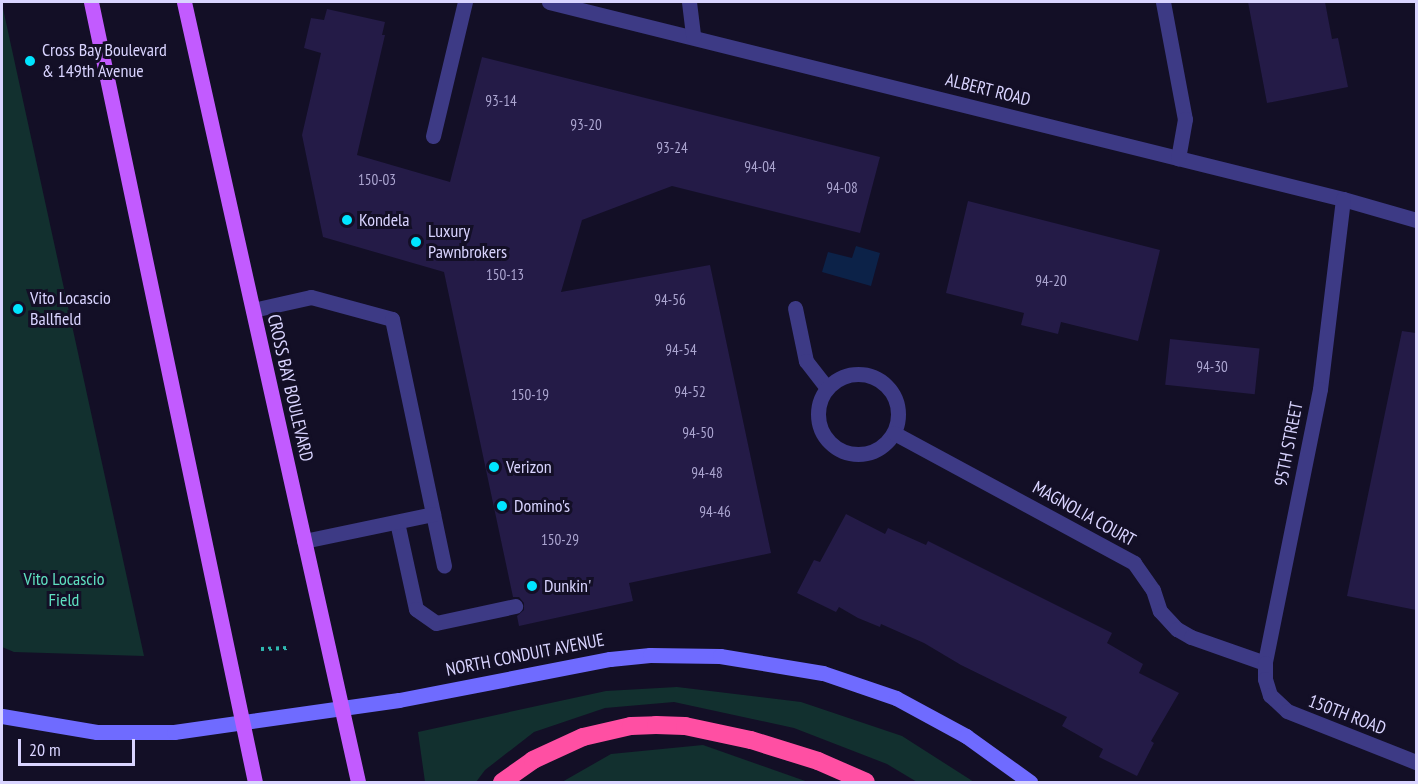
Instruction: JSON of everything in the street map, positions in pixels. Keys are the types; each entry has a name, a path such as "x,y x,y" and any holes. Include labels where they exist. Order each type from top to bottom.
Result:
{"highway":[{"path":"502,783 533,760 583,737 631,726 656,725 685,726 751,740 818,761 866,783"}],"main road":[{"path":"91,2 255,783"},
{"name":"CROSS BAY BOULEVARD","path":"184,2 358,783"}],"street":[{"path":"433,136 465,2"},
{"name":"ALBERT ROAD","path":"549,2 1343,199 1416,220"},
{"path":"688,2 693,37"},
{"path":"1163,2 1185,119 1178,158"},
{"name":"95TH STREET","path":"1270,694 1265,679 1265,663 1320,389 1343,199"},
{"path":"253,310 311,297 392,319 444,566"},
{"path":"795,308 806,361 827,388"},
{"path":"857,374 873,376 887,386 897,399 898,416 894,433 884,445 868,453 852,454 836,447 824,435 818,420 820,403 827,388 841,378 857,374"},
{"name":"MAGNOLIA COURT","path":"894,433 1134,563 1153,590 1160,611 1177,629 1191,637 1265,663"},
{"path":"304,542 433,514"},
{"path":"397,522 416,609 436,623 515,606"},
{"name":"NORTH CONDUIT AVENUE","path":"2,716 53,726 135,734 204,729 342,709 610,659 684,654 730,657 823,673 896,698 966,736 1030,783"},
{"name":"150TH ROAD","path":"1270,694 1287,711 1305,721 1416,762"}],"path":[{"path":"261,649 288,648"}],"green space":[{"name":"Vito Locascio Field","path":"2,4 144,656 14,652 2,647"},
{"path":"677,687 801,702 902,736 974,782 917,782 887,764 794,728 674,702 605,708 534,732 485,770 476,782 425,782 418,732 606,691"},
{"path":"703,745 808,782 562,782 611,754"}],"water":[{"path":"856,246 880,253 871,286 822,272 828,252 852,258"}],"building":[{"path":"1248,2 1325,2 1332,39 1338,38 1348,87 1267,103"},
{"path":"327,9 385,22 382,35 385,35 357,155 450,182 482,57 880,157 860,233 672,186 582,220 561,292 710,265 771,553 629,583 633,601 519,626 517,616 524,610 524,603 519,597 513,597 444,272 323,237 302,135 321,53 304,48 311,18 324,20"},
{"path":"968,201 1160,250 1138,341 1061,322 1058,334 1021,325 1024,313 946,293"},
{"path":"1402,331 1416,333 1416,610 1347,596"},
{"path":"1170,339 1260,348 1255,394 1165,385"},
{"path":"846,514 885,534 888,528 926,545 928,541 1112,633 1107,643 1143,664 1139,673 1179,693 1151,741 1154,743 1137,776 1099,757 1103,749 1062,726 1067,717 961,665 924,643 881,624 880,627 858,618 839,607 836,612 797,593 814,560 820,562"}],"place":[{"name":"Cross Bay Boulevard & 149th Avenue","path":"30,61"},
{"name":"Kondela","path":"347,220"},
{"name":"Luxury Pawnbrokers","path":"416,242"},
{"name":"Vito Locascio Ballfield","path":"18,309"},
{"name":"Verizon","path":"494,467"},
{"name":"Domino's","path":"502,506"},
{"name":"Dunkin'","path":"532,586"}]}
